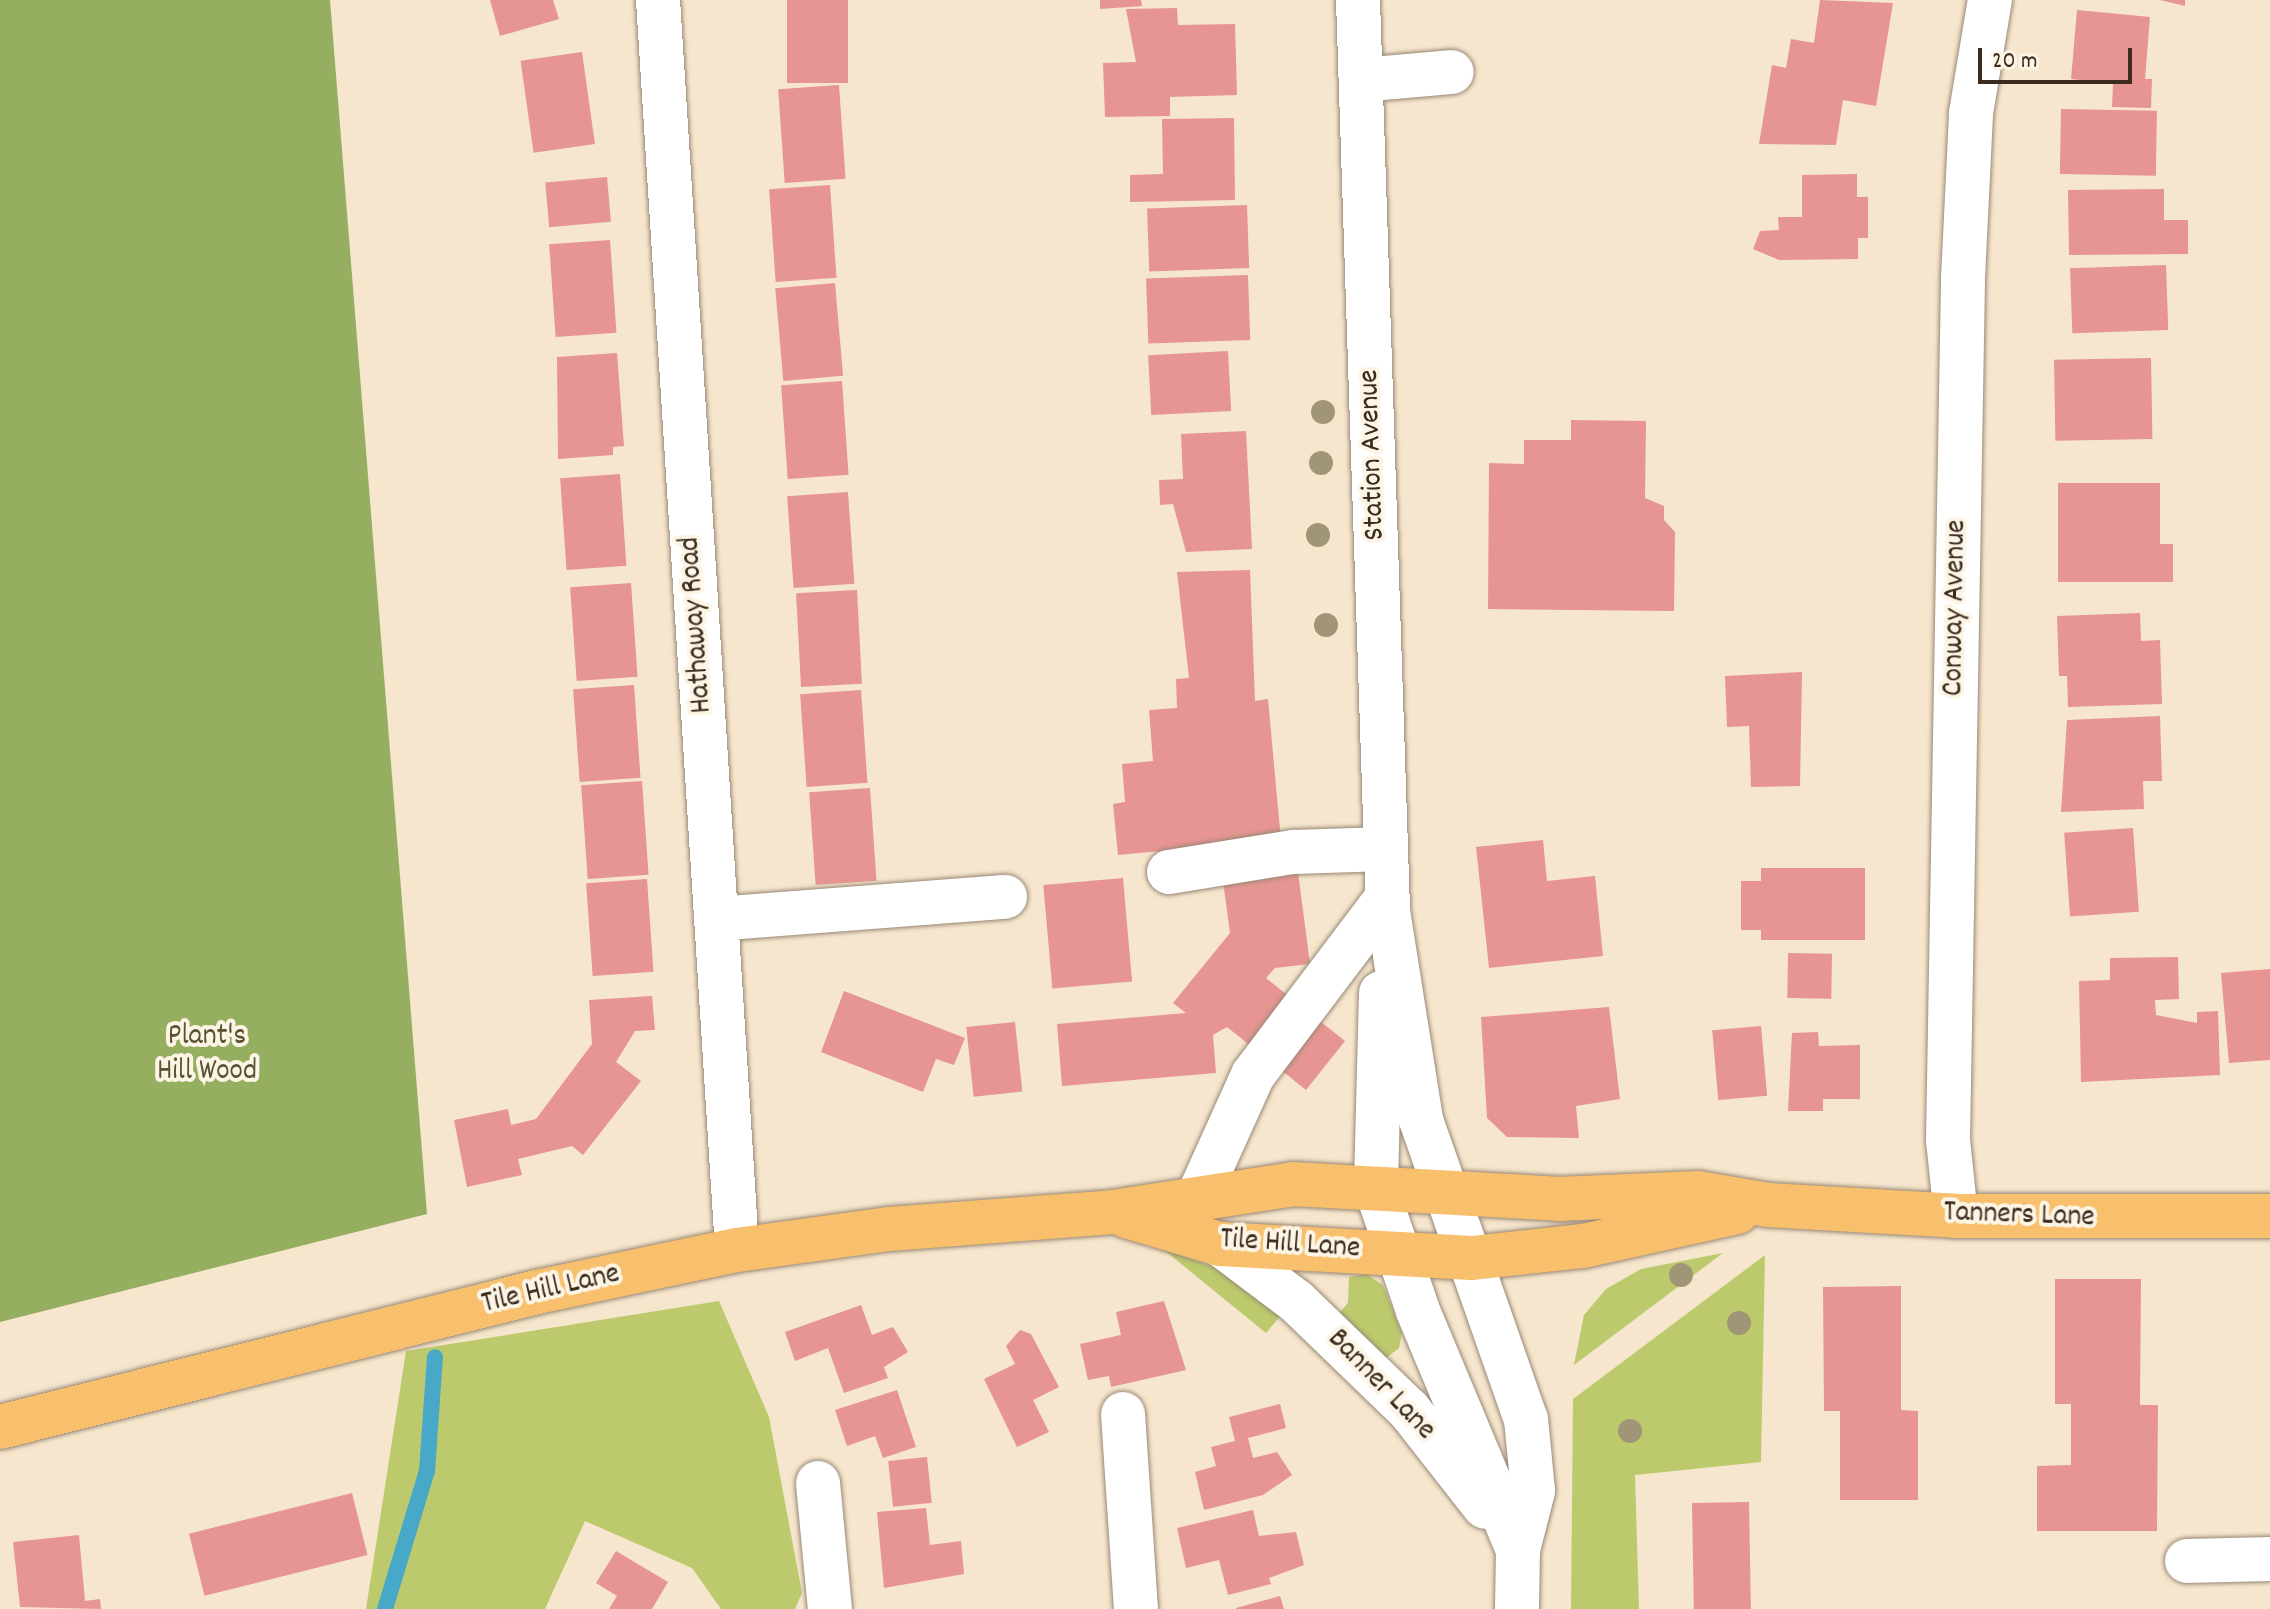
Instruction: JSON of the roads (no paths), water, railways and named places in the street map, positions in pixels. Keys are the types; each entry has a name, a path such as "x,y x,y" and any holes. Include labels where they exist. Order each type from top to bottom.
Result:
{"main road":[{"name":"Tile Hill Lane","path":"0,1427 537,1292 737,1250 889,1229 1113,1212 1293,1184 1450,1192"},
{"name":"Tanners Lane","path":"1450,1192 1558,1199 1698,1193 1768,1205 1956,1216 2270,1216"},
{"name":"Tanners Lane","path":"1472,1258 1583,1246 1768,1205"},
{"name":"Tile Hill Lane","path":"1113,1212 1220,1244 1472,1258"}],"street":[{"name":"Hathaway Road","path":"658,0 737,1250"},
{"name":"Station Avenue","path":"1358,0 1387,904 1372,1146 1376,1188"},
{"name":"Conway Avenue","path":"1956,1216 1948,1140 1963,278 1971,113 1990,0"},
{"path":"1361,80 1452,72"},
{"path":"1169,872 1293,852 1386,849"},
{"path":"716,919 1005,897"},
{"path":"1197,1199 1253,1075 1387,904"},
{"name":"Station Avenue","path":"1387,904 1421,1120 1450,1192"},
{"name":"Banner Lane","path":"1376,1188 1399,1254 1518,1550"},
{"name":"Banner Lane","path":"1450,1192 1526,1419 1533,1491 1518,1550 1517,1609"},
{"name":"Banner Lane","path":"1220,1244 1296,1301 1409,1410 1518,1550"},
{"path":"1121,1609 1136,1608 1123,1414"},
{"path":"818,1483 830,1609"},
{"path":"2187,1561 2270,1559"}],"waterway":[{"path":"385,1609 427,1471 435,1357"}],"park label":[{"name":"Plant's Hill Wood","path":"207,1055"}]}
